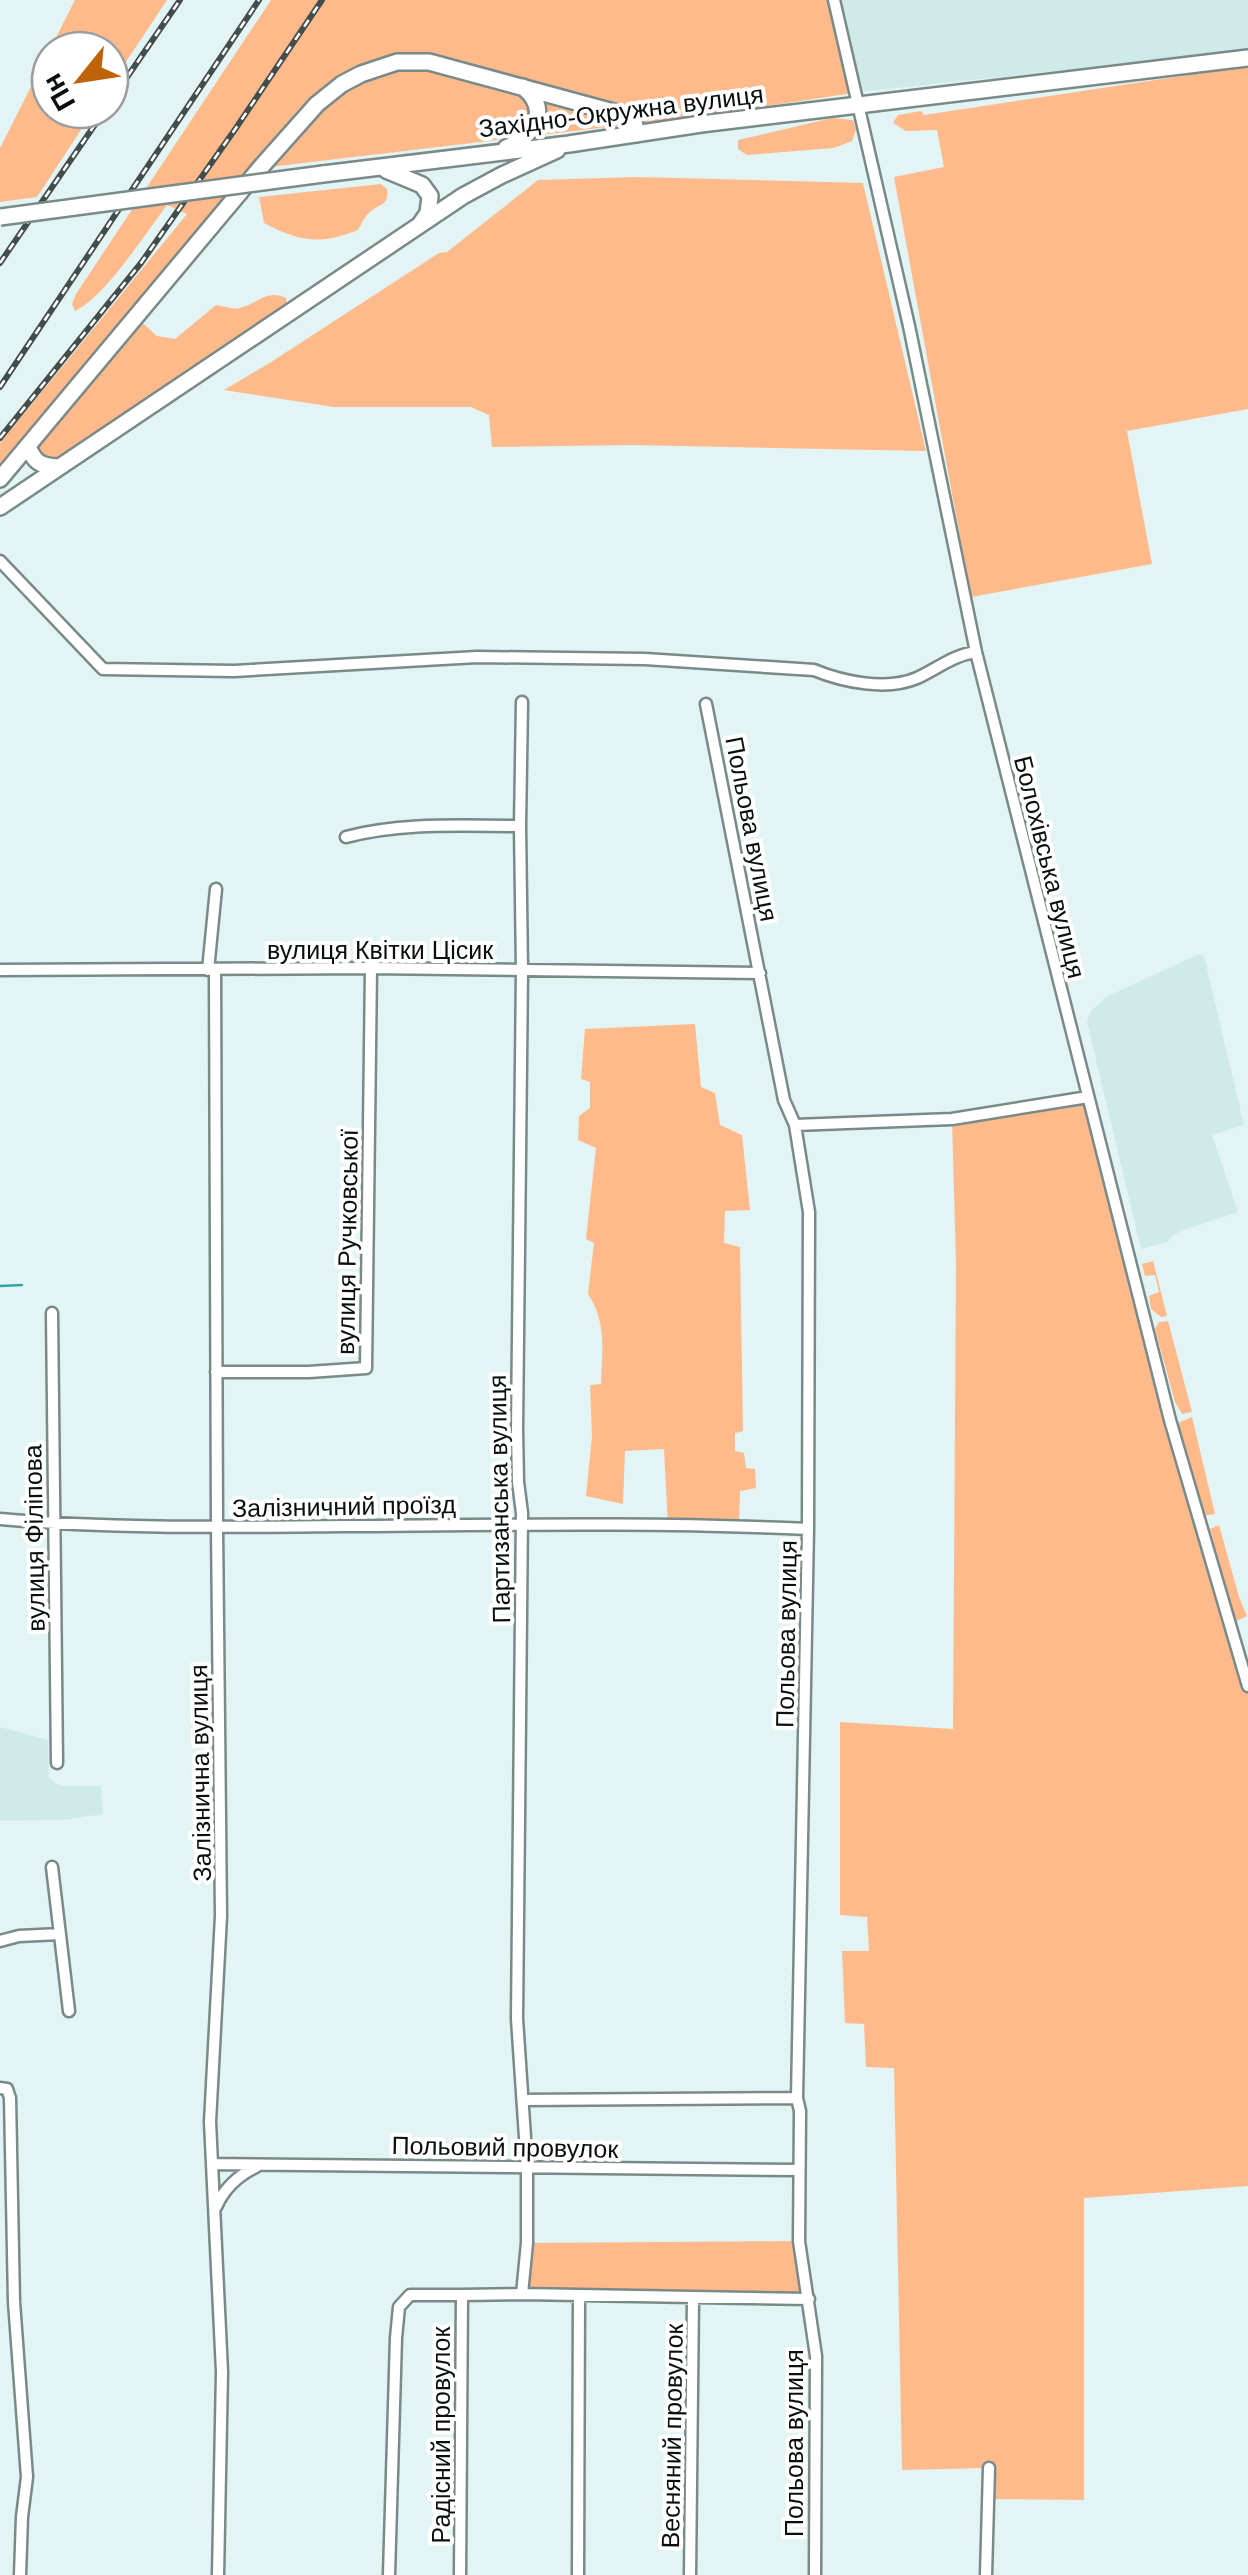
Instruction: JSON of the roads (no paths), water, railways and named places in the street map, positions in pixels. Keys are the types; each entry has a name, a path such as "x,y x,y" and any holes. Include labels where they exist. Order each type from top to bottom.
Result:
{"main road":[{"name":"Західно-Окружна вулиця","path":"0,217 1248,58"},
{"path":"0,480 202,235 317,104 361,74 396,62 429,62 617,112 634,122 636,134"},
{"path":"487,154 521,140 534,126 537,108 523,87"},
{"path":"0,507 304,301 489,182 570,144"},
{"path":"378,168 422,184 430,196 422,222 403,238"},
{"path":"28,446 33,459 42,466 58,468"}],"street":[{"name":"Болохівська вулиця","path":"834,0 912,343 976,652 1170,1420 1248,1686"},
{"path":"0,561 103,670 234,671 477,657 646,659 814,670 871,685 912,680 962,654 976,652"},
{"name":"Партизанська вулиця","path":"522,702 516,1429 522,1524 517,2019 527,2167 522,2294"},
{"name":"Польова вулиця","path":"706,704 809,1212 808,1529 797,2098 798,2241 816,2356 814,2575"},
{"path":"346,838 404,827 520,826"},
{"name":"Залізнична вулиця","path":"216,890 212,970 222,1916 210,2122 222,2372 218,2575"},
{"name":"вулиця Ручковської","path":"216,1372 366,1368 370,968"},
{"name":"вулиця Квітки Цісик","path":"0,970 760,972"},
{"path":"794,1125 952,1119 1088,1096"},
{"name":"вулиця Філіпова","path":"52,1312 56,1763"},
{"name":"Залізничний проїзд","path":"0,1520 217,1527 522,1524 808,1529"},
{"path":"52,1866 70,2011"},
{"path":"0,1941 60,1934"},
{"path":"0,2088 7,2089 10,2098 14,2302 27,2477 20,2575"},
{"path":"523,2100 797,2098"},
{"name":"Польовий провулок","path":"212,2164 798,2170"},
{"path":"214,2219 224,2192 247,2171 262,2164"},
{"path":"389,2575 399,2307 410,2296 462,2295"},
{"name":"Радісний провулок","path":"460,2575 462,2295 809,2299"},
{"path":"578,2575 579,2296"},
{"name":"Весняний провулок","path":"690,2575 693,2298"},
{"path":"986,2575 989,2468"}],"waterway":[{"path":"0,1286 22,1285"}],"railway":[{"path":"130,73 180,0"},
{"path":"0,387 259,0"},
{"path":"0,438 141,263 322,0"},
{"path":"0,263 91,130"}]}
